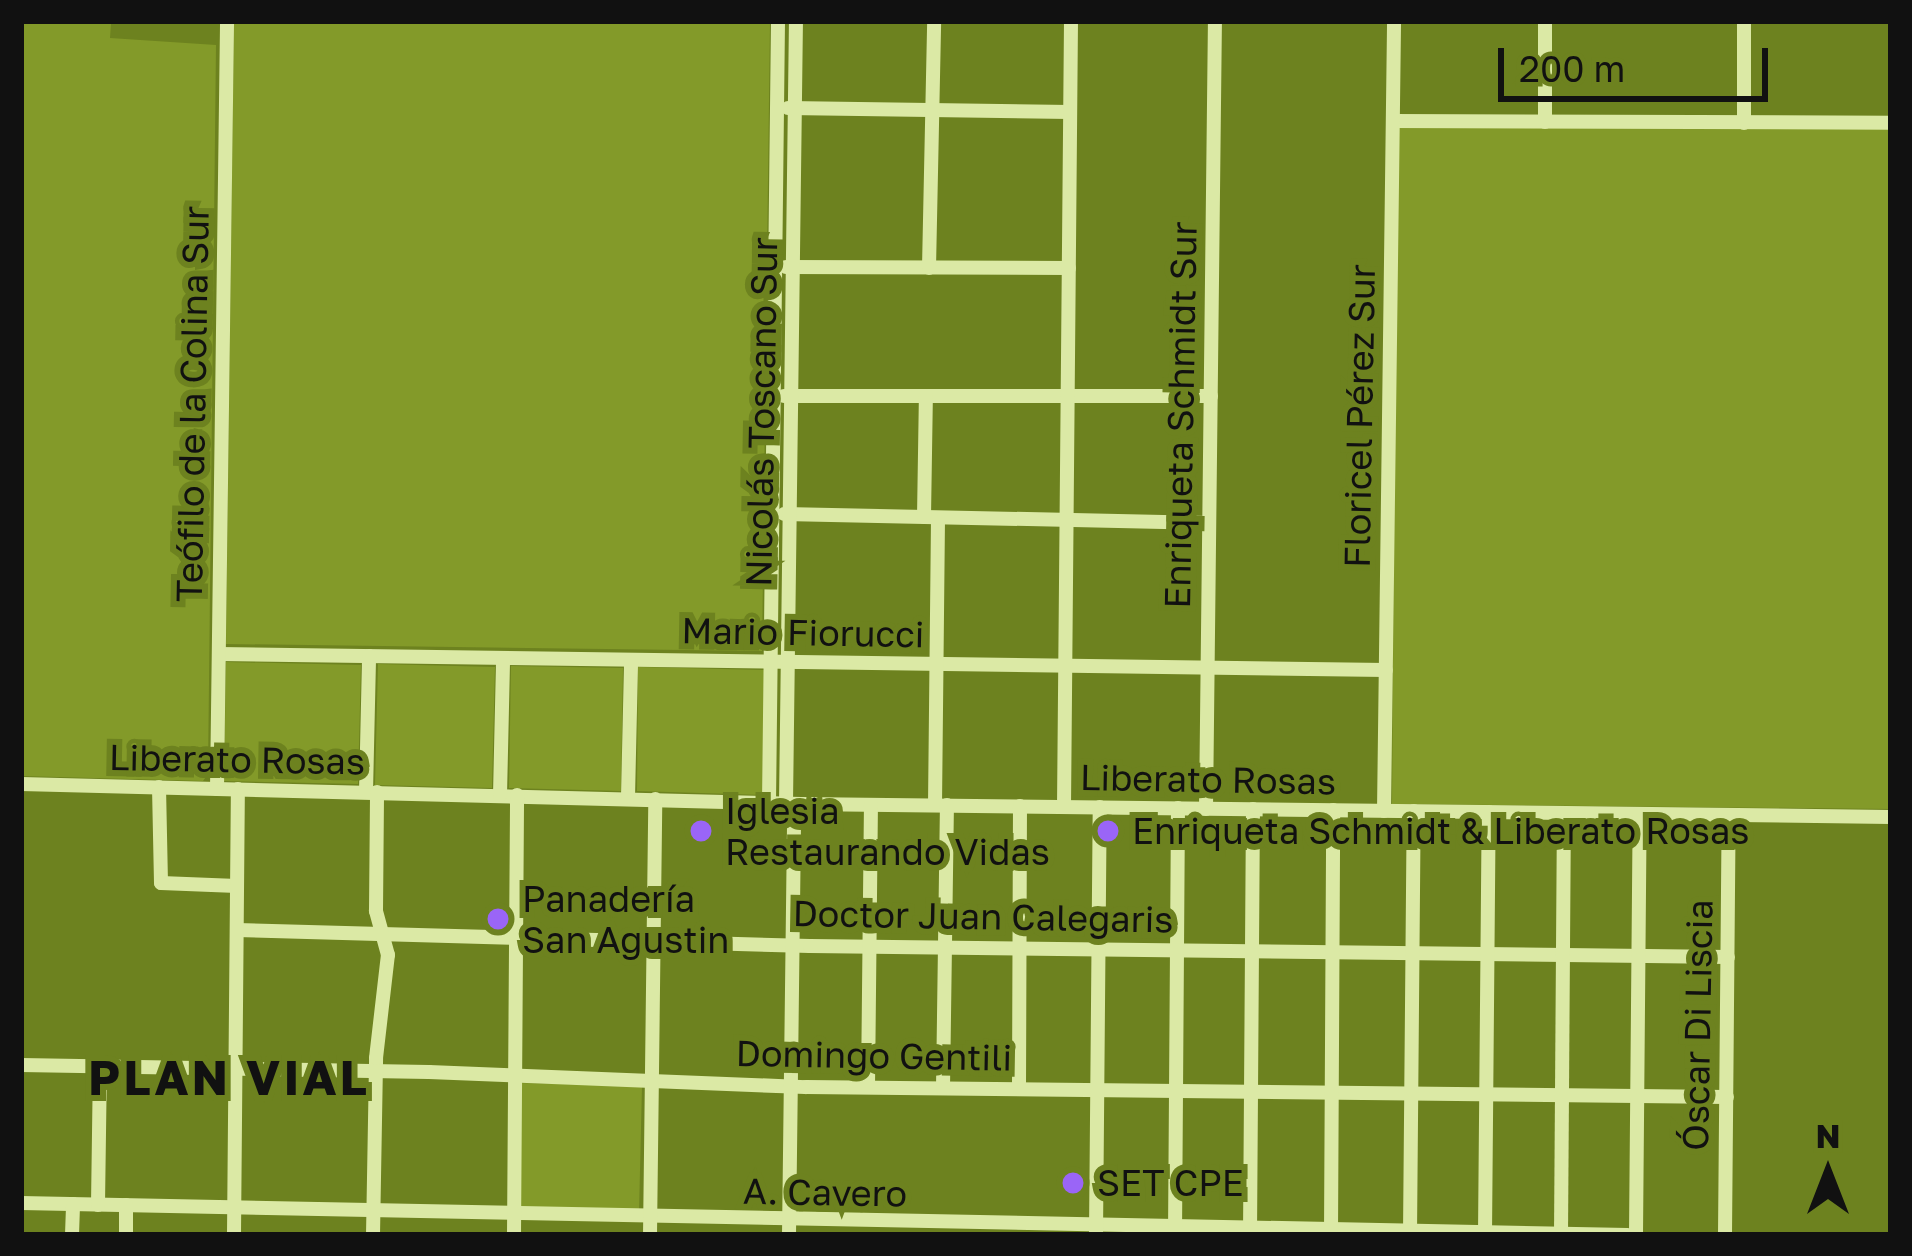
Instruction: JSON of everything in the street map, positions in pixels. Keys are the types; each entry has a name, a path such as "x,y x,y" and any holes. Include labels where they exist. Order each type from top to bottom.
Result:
{"street":[{"name":"Teófilo de la Colina Sur","path":"217,788 227,21"},
{"name":"Nicolás Toscano Sur","path":"778,21 771,662 793,944 789,1228"},
{"name":"Nicolás Toscano Sur","path":"783,803 796,21"},
{"path":"929,268 934,21"},
{"path":"1064,807 1071,21"},
{"name":"Enriqueta Schmidt Sur","path":"1206,809 1215,21"},
{"name":"Floricel Pérez Sur","path":"1384,811 1394,21"},
{"path":"1545,21 1545,122"},
{"path":"1744,21 1744,123"},
{"path":"777,108 1070,112"},
{"path":"1393,121 1891,123"},
{"path":"776,267 1069,268"},
{"path":"774,396 1210,396"},
{"path":"926,396 945,948 943,1088"},
{"path":"772,514 1209,524"},
{"name":"Mario Fiorucci","path":"219,654 1386,670"},
{"path":"369,656 376,911 388,956 375,1071 373,1235"},
{"path":"500,795 503,658"},
{"path":"628,797 631,660"},
{"name":"Liberato Rosas","path":"21,784 871,805 1891,817"},
{"path":"159,787 160,883 237,886"},
{"path":"234,1235 238,789"},
{"path":"514,1235 518,795"},
{"path":"650,1235 656,799"},
{"path":"868,1088 871,805"},
{"path":"1019,1089 1020,806"},
{"path":"1096,1231 1100,807"},
{"path":"1175,1232 1178,808"},
{"path":"1250,1232 1253,809"},
{"path":"1330,1233 1333,810"},
{"path":"1410,1233 1414,812"},
{"path":"1486,1234 1489,812"},
{"path":"1561,1234 1564,813"},
{"path":"1632,1235 1640,814"},
{"name":"Óscar Di Liscia","path":"1725,1235 1729,815"},
{"name":"Doctor Juan Calegaris","path":"237,930 870,947 1728,957"},
{"name":"Domingo Gentili","path":"21,1064 868,1088 1726,1097"},
{"path":"98,1204 100,1066"},
{"name":"A. Cavero","path":"21,1203 650,1218 789,1228 1632,1235"},
{"path":"73,1204 73,1235"},
{"path":"126,1235 127,1205"}],"green space":[{"path":"21,21 132,21 111,24 110,38 216,45 208,774 203,781 21,776"},
{"path":"234,21 770,21 762,651 226,644"},
{"path":"1397,126 1891,128 1891,809 1392,804"},
{"path":"226,662 361,665 358,784 224,781"},
{"path":"378,664 495,667 492,788 375,785"},
{"path":"511,666 623,668 621,791 509,788"},
{"path":"638,667 764,670 763,795 637,791"},
{"path":"520,1083 642,1086 639,1212 517,1209"}],"place":[{"name":"Iglesia Restaurando Vidas","path":"701,831"},
{"name":"Enriqueta Schmidt & Liberato Rosas","path":"1108,831"},
{"name":"Panadería San Agustin","path":"498,919"},
{"name":"SET CPE","path":"1073,1183"}],"district":[{"name":"PLAN VIAL","path":"229,1078"}]}
